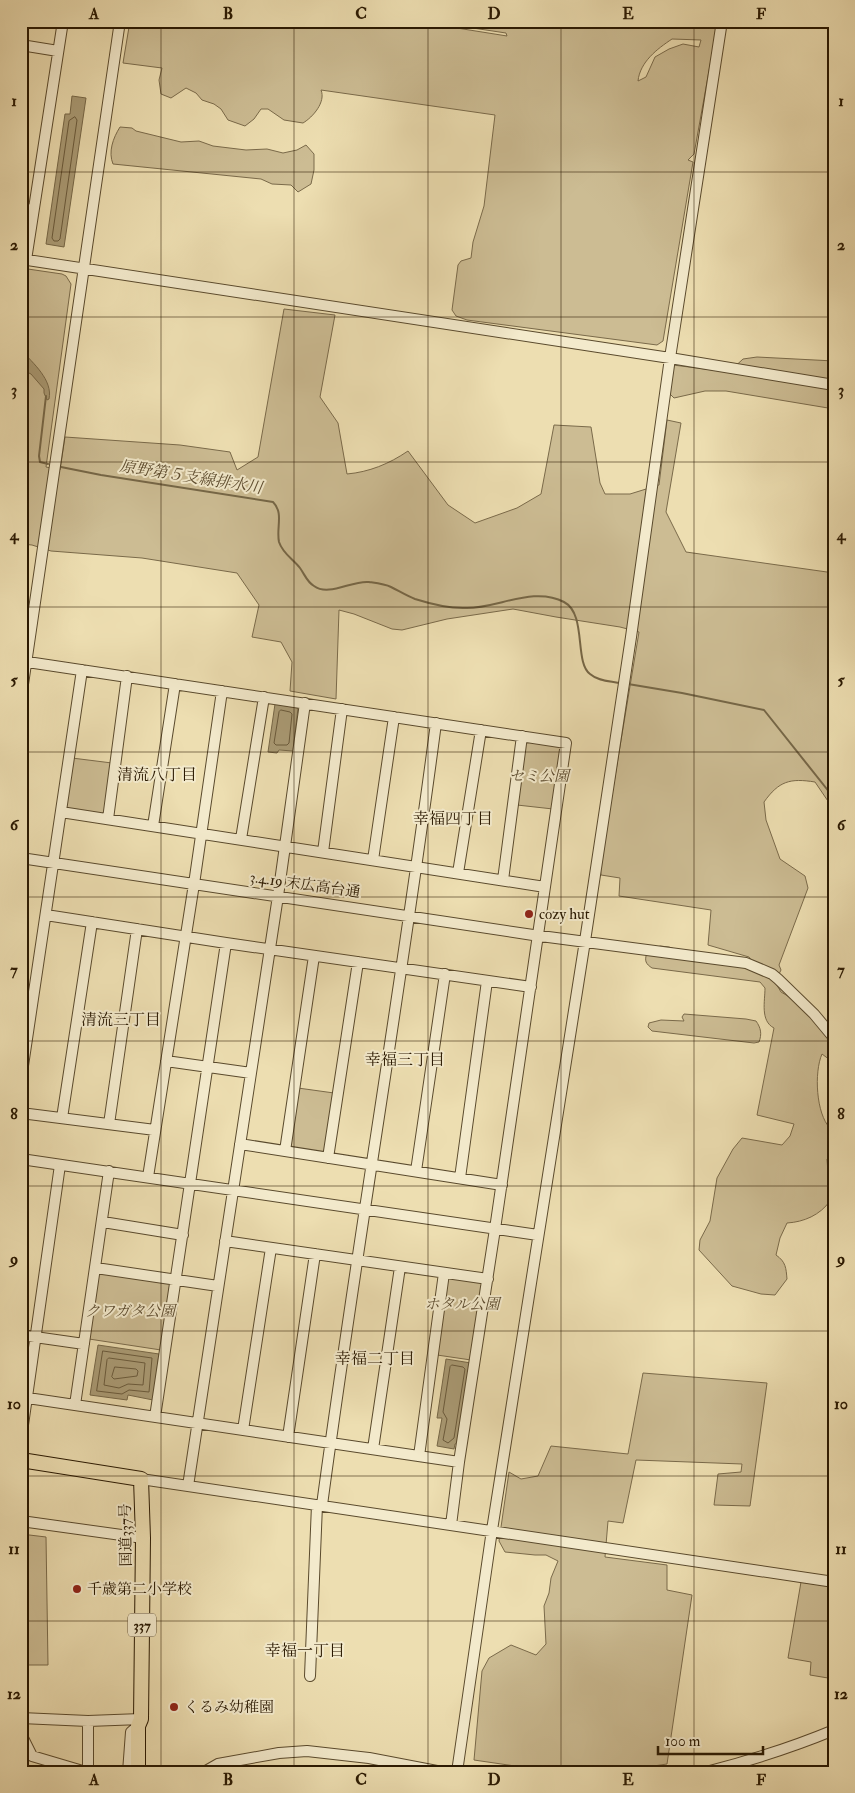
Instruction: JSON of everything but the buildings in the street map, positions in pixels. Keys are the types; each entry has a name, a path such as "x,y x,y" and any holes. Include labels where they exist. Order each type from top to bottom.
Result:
{"highway":[{"path":"21,1460 141,1479"},
{"name":"国道337号","path":"138,1772 143,1538 141,1479"}],"street":[{"path":"63,21 34,210 24,259 834,385"},
{"path":"21,698 24,661 120,21"},
{"path":"457,1772 492,1530 585,941 670,358 722,21"},
{"path":"21,45 58,50"},
{"path":"21,209 34,210"},
{"path":"24,661 566,743 451,1525"},
{"path":"21,1079 26,1014 46,915 82,670"},
{"path":"108,819 128,676"},
{"path":"154,826 175,684"},
{"path":"148,1177 222,691"},
{"path":"241,839 264,697"},
{"path":"188,1486 270,950 305,703"},
{"path":"323,852 342,709"},
{"path":"373,860 394,717"},
{"path":"310,1676 320,1505 418,866 436,723"},
{"path":"458,873 481,730"},
{"path":"503,880 522,736"},
{"path":"61,812 545,887"},
{"name":"3.4.19 末広高台通","path":"21,858 538,935 746,963 772,974 778,979 814,1014 834,1038"},
{"path":"46,915 270,950 531,987"},
{"path":"62,1118 92,922"},
{"path":"109,1124 137,929"},
{"path":"155,1417 226,943"},
{"path":"285,1151 314,956"},
{"path":"328,1158 358,962"},
{"path":"416,1171 445,974"},
{"path":"460,1178 487,980"},
{"path":"166,1061 251,1073"},
{"path":"21,1112 155,1130"},
{"path":"240,1144 502,1185"},
{"path":"21,1159 538,1235"},
{"path":"21,1439 24,1397 35,1337 60,1165"},
{"path":"75,1405 109,1171"},
{"path":"103,1222 182,1235"},
{"path":"225,1241 488,1280"},
{"path":"243,1430 271,1248"},
{"path":"288,1437 314,1254"},
{"path":"373,1450 400,1267"},
{"path":"96,1268 218,1286"},
{"path":"419,1456 444,1273"},
{"path":"21,1335 84,1344"},
{"path":"24,1397 459,1462"},
{"path":"141,1479 834,1582"},
{"path":"21,1521 143,1538"},
{"path":"21,1718 140,1722"},
{"path":"21,1734 32,1756 87,1772 88,1721"},
{"path":"128,1772 131,1732 140,1722"},
{"path":"706,1772 806,1741 834,1730"},
{"path":"204,1772 218,1764 279,1753 307,1751 369,1758 442,1772"}],"green space":[{"path":"130,21 159,21 181,25 183,21 413,21 507,36 506,33 426,21 718,21 694,154 688,160 693,162 663,341 657,345 467,320 456,316 452,310 458,265 461,261 471,258 473,242 484,206 495,115 321,90 322,99 318,109 303,123 284,120 268,109 261,109 254,119 245,126 228,120 221,109 214,104 202,100 196,93 186,88 171,98 161,94 159,80 162,68 123,63","holes":["672,39 701,40 699,47 683,44 655,57 646,77 638,81 639,74 646,62 655,52"]},
{"path":"120,127 132,128 136,131 181,142 199,141 213,146 246,150 267,149 283,153 297,150 306,145 314,154 314,170 311,184 298,192 291,185 272,184 261,179 113,164 111,155 112,145"},
{"path":"21,268 62,274 66,276 71,284 46,467 60,470 65,437 180,445 230,452 237,470 258,457 284,309 335,315 320,397 338,423 347,474 379,467 408,451 448,505 475,523 517,508 541,494 554,425 591,427 600,483 605,494 630,494 659,485 667,420 681,423 666,512 686,552 834,573 834,814 832,807 815,782 799,780 780,785 764,802 766,820 780,859 805,876 808,888 779,965 781,970 775,982 781,992 798,1002 821,1027 834,1018 834,1063 822,1054 819,1062 817,1082 819,1103 825,1122 830,1128 834,1128 834,1154 827,1159 830,1201 811,1217 787,1223 780,1238 776,1255 785,1266 787,1279 775,1295 761,1294 732,1286 699,1250 700,1240 710,1221 717,1178 733,1149 742,1138 782,1145 790,1136 794,1124 757,1115 774,1028 765,1016 765,988 760,982 652,968 646,962 647,953 660,946 669,947 709,961 753,962 749,957 708,945 711,910 619,896 620,878 601,875 600,867 639,632 620,627 513,609 447,619 402,630 392,629 339,610 336,699 290,691 292,662 281,642 252,637 259,605 237,573 142,558 51,551 32,545 21,544"},
{"path":"757,357 834,361 834,409 726,391 705,391 674,398 669,393 673,365 729,372 743,359"},
{"name":"セミ公園","path":"526,741 561,746 553,809 517,805"},
{"path":"72,758 112,763 105,814 65,808"},
{"path":"684,1014 756,1021 761,1036 759,1042 754,1043 652,1031 648,1027 649,1023 661,1020 684,1021 682,1017"},
{"path":"298,1088 334,1093 325,1153 290,1148"},
{"name":"クワガタ公園","path":"99,1272 170,1283 161,1350 89,1339"},
{"name":"ホタル公園","path":"448,1278 483,1283 471,1360 437,1355"},
{"path":"643,1373 767,1383 750,1506 714,1505 718,1474 741,1472 742,1464 636,1460 623,1523 608,1521 605,1557 667,1565 667,1590 692,1595 667,1764 627,1770 549,1771 474,1760 482,1671 489,1658 511,1645 536,1655 546,1644 544,1606 549,1593 551,1578 558,1561 546,1555 505,1552 499,1541 509,1472 521,1479 538,1476 551,1446 628,1454"},
{"path":"21,1534 46,1537 48,1665 21,1665"},
{"path":"801,1582 834,1587 834,1679 810,1675 811,1662 788,1658"}],"water":[{"path":"72,96 86,98 64,247 46,244 65,114 70,114"},
{"path":"21,350 45,379 48,385 49,399 47,400 44,389 31,374 21,369"},
{"path":"275,704 298,708 293,751 279,750 277,753 268,752"},
{"path":"98,1345 159,1354 153,1400 128,1395 127,1400 90,1395"},
{"path":"446,1359 471,1363 458,1443 455,1444 454,1449 437,1446 442,1418 437,1418"}],"waterway":[{"name":"原野第５支線排水川","path":"46,396 39,456 40,462 48,464"},
{"name":"原野第５支線排水川","path":"61,467 273,502 278,511 278,537 281,546 310,582 320,589 327,590 355,583 369,582 389,586 421,601 454,608 479,607 541,596 564,602 571,608 576,617 585,668 597,678 619,683"},
{"name":"原野第５支線排水川","path":"628,684 764,710 834,798"}],"place":[{"name":"cozy hut","path":"529,914"},
{"name":"千歳第二小学校","path":"77,1589"},
{"name":"くるみ幼稚園","path":"174,1707"}],"district":[{"name":"清流八丁目","path":"157,775"},
{"name":"幸福四丁目","path":"453,819"},
{"name":"清流三丁目","path":"121,1020"},
{"name":"幸福三丁目","path":"405,1060"},
{"name":"幸福二丁目","path":"375,1359"},
{"name":"幸福一丁目","path":"305,1651"}]}
